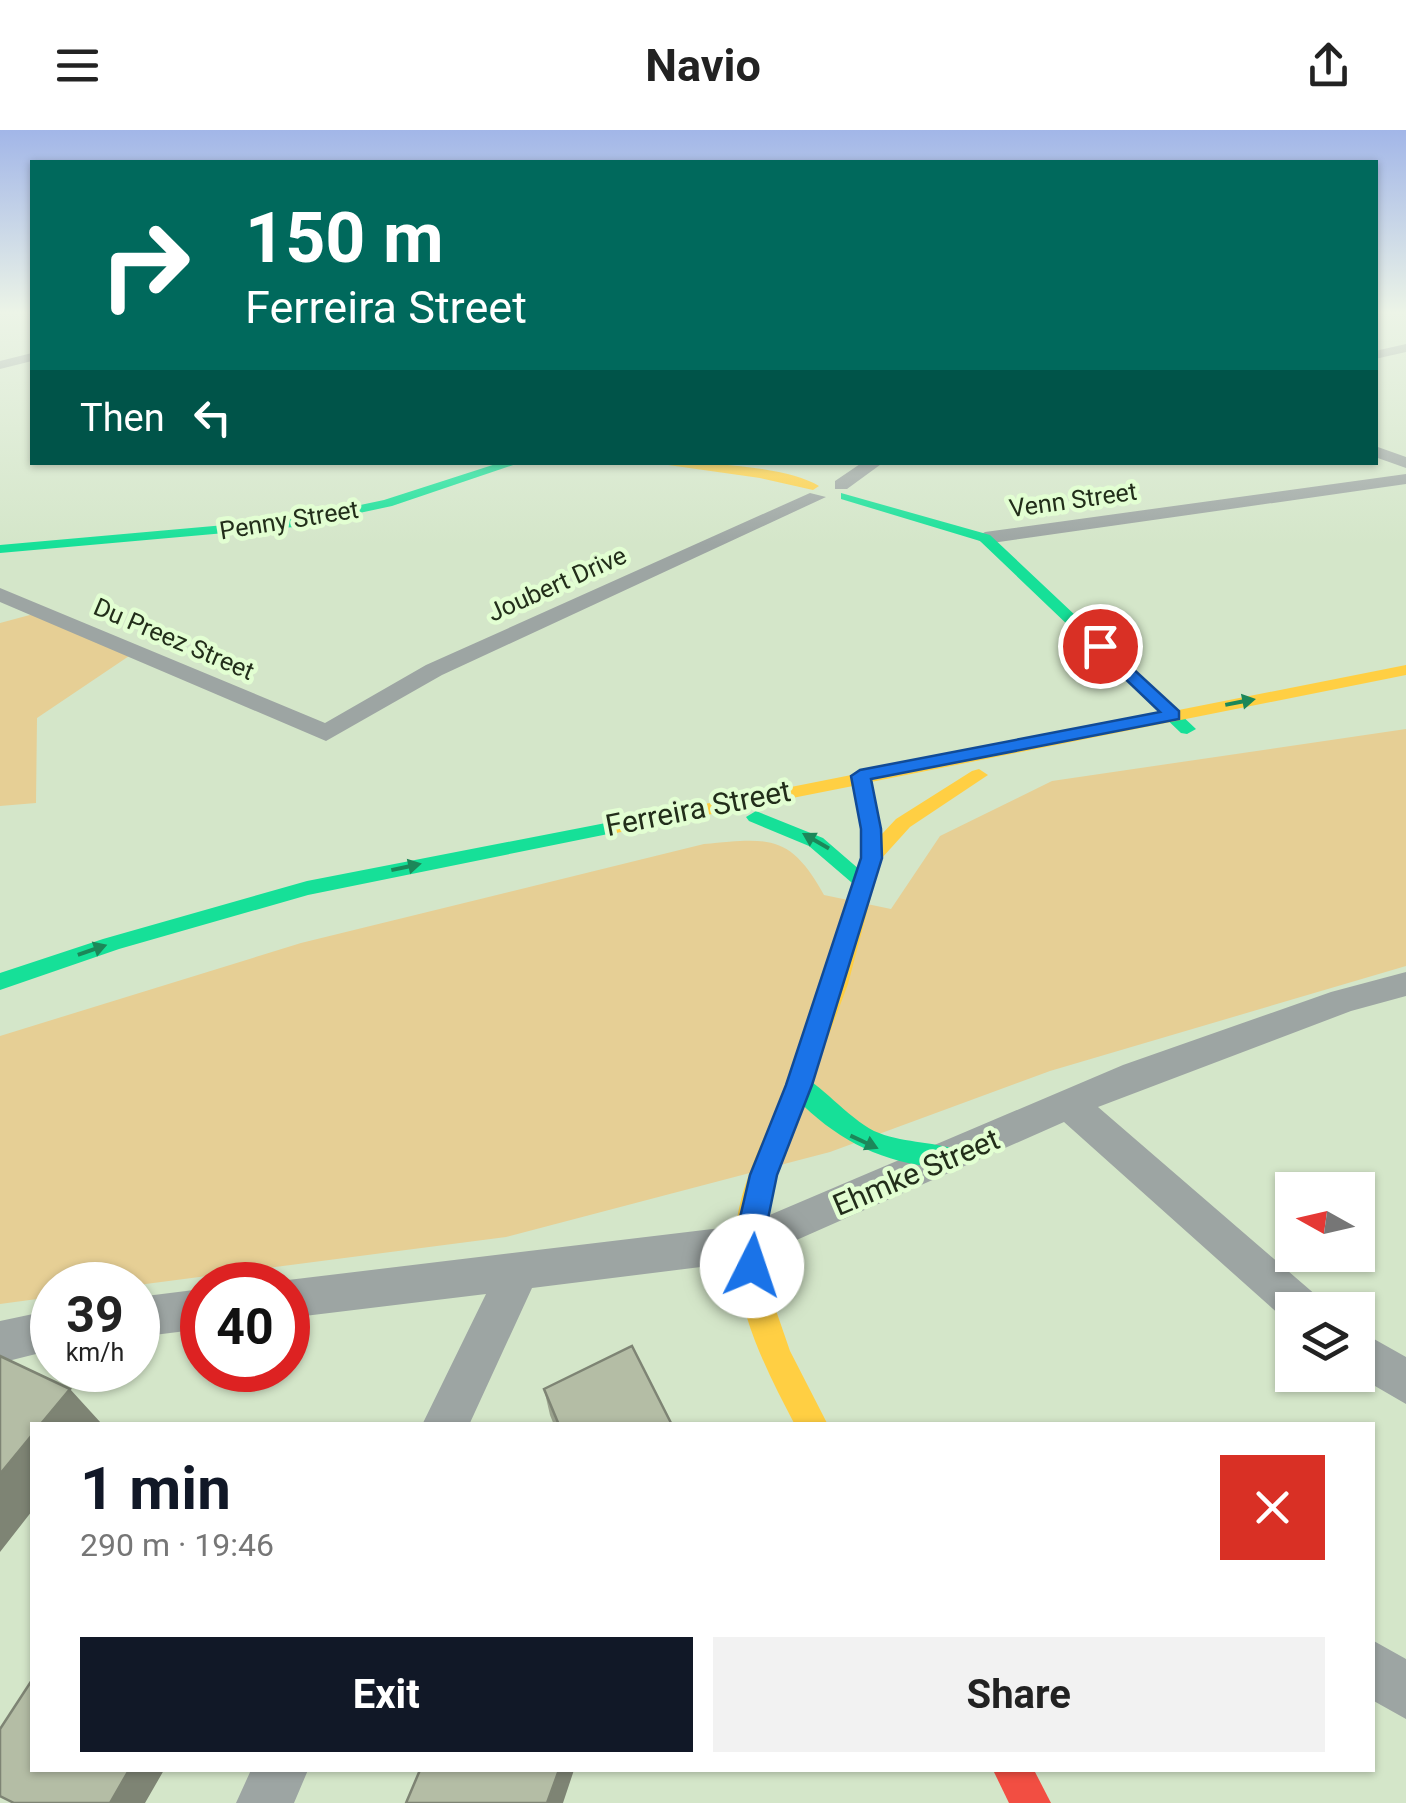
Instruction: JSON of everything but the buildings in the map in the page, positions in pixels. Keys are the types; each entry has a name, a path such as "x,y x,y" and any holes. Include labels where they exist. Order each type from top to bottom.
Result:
{"main road":[{"name":"Penny Street","path":"0,549 57,548 294,523 387,503 507,465"},
{"path":"679,465 760,474 815,491 844,490 986,538 1193,734"},
{"name":"Penny Street","path":"0,560 57,548"},
{"name":"Ferreira Street","path":"0,982 111,944 308,888 863,785 1172,715 1406,670"},
{"name":"Ferreira Street","path":"0,1004 221,930 338,901 756,817 863,785 979,774 1356,704"},
{"path":"871,858 902,824 979,774"},
{"path":"810,1422 796,1398 754,1288 748,1243 764,1175 799,1085 865,883 871,858 863,785"},
{"path":"756,817 814,838 836,852 865,883"},
{"path":"799,1085 823,1115 876,1148 949,1158"},
{"path":"1013,1772 1031,1803"}],"street":[{"path":"1378,452 1406,463"},
{"path":"844,490 873,465"},
{"name":"Venn Street","path":"986,538 1406,479"},
{"name":"Joubert Drive","path":"326,733 434,670 815,491"},
{"name":"Du Preez Street","path":"0,594 326,733"},
{"name":"Ehmke Street","path":"310,1296 748,1243 1136,1075 1343,1001 1406,984"},
{"path":"1071,1106 1282,1292"},
{"path":"446,1422 519,1272"},
{"path":"0,1342 30,1335"},
{"path":"1375,1362 1406,1382"},
{"path":"1375,1668 1406,1692"},
{"path":"265,1803 279,1772"}],"shaded area":[{"path":"41,612 135,652 37,718 36,803 0,806 0,623"},
{"path":"1406,729 1406,966 1050,1071 830,1152 506,1237 310,1263 180,1262 180,1280 160,1282 160,1262 30,1262 30,1300 0,1304 0,1036 301,943 704,844 775,844 800,860 824,895 891,909 940,836 1052,781"}],"traffic: fast":[{"path":"0,549 294,523 387,503 507,465"},
{"path":"846,496 985,538 1187,729"},
{"path":"756,817 816,842 865,883"},
{"path":"0,982 111,944 307,888 616,827"},
{"path":"799,1085 831,1117 866,1138 904,1152 949,1158"}],"traffic: slow":[{"path":"680,465 760,474 813,486"},
{"path":"616,827 1406,670"},
{"path":"871,858 903,823 979,775"},
{"path":"810,1422 761,1316 751,1269 750,1228 762,1175 825,1018 866,888 872,838 860,776"}],"traffic: jam":[{"path":"1013,1772 1031,1803"}],"route":[{"path":"752,1266 748,1243 764,1175 799,1085 871,858 871,829 860,776 1172,715 1100,646"}]}
